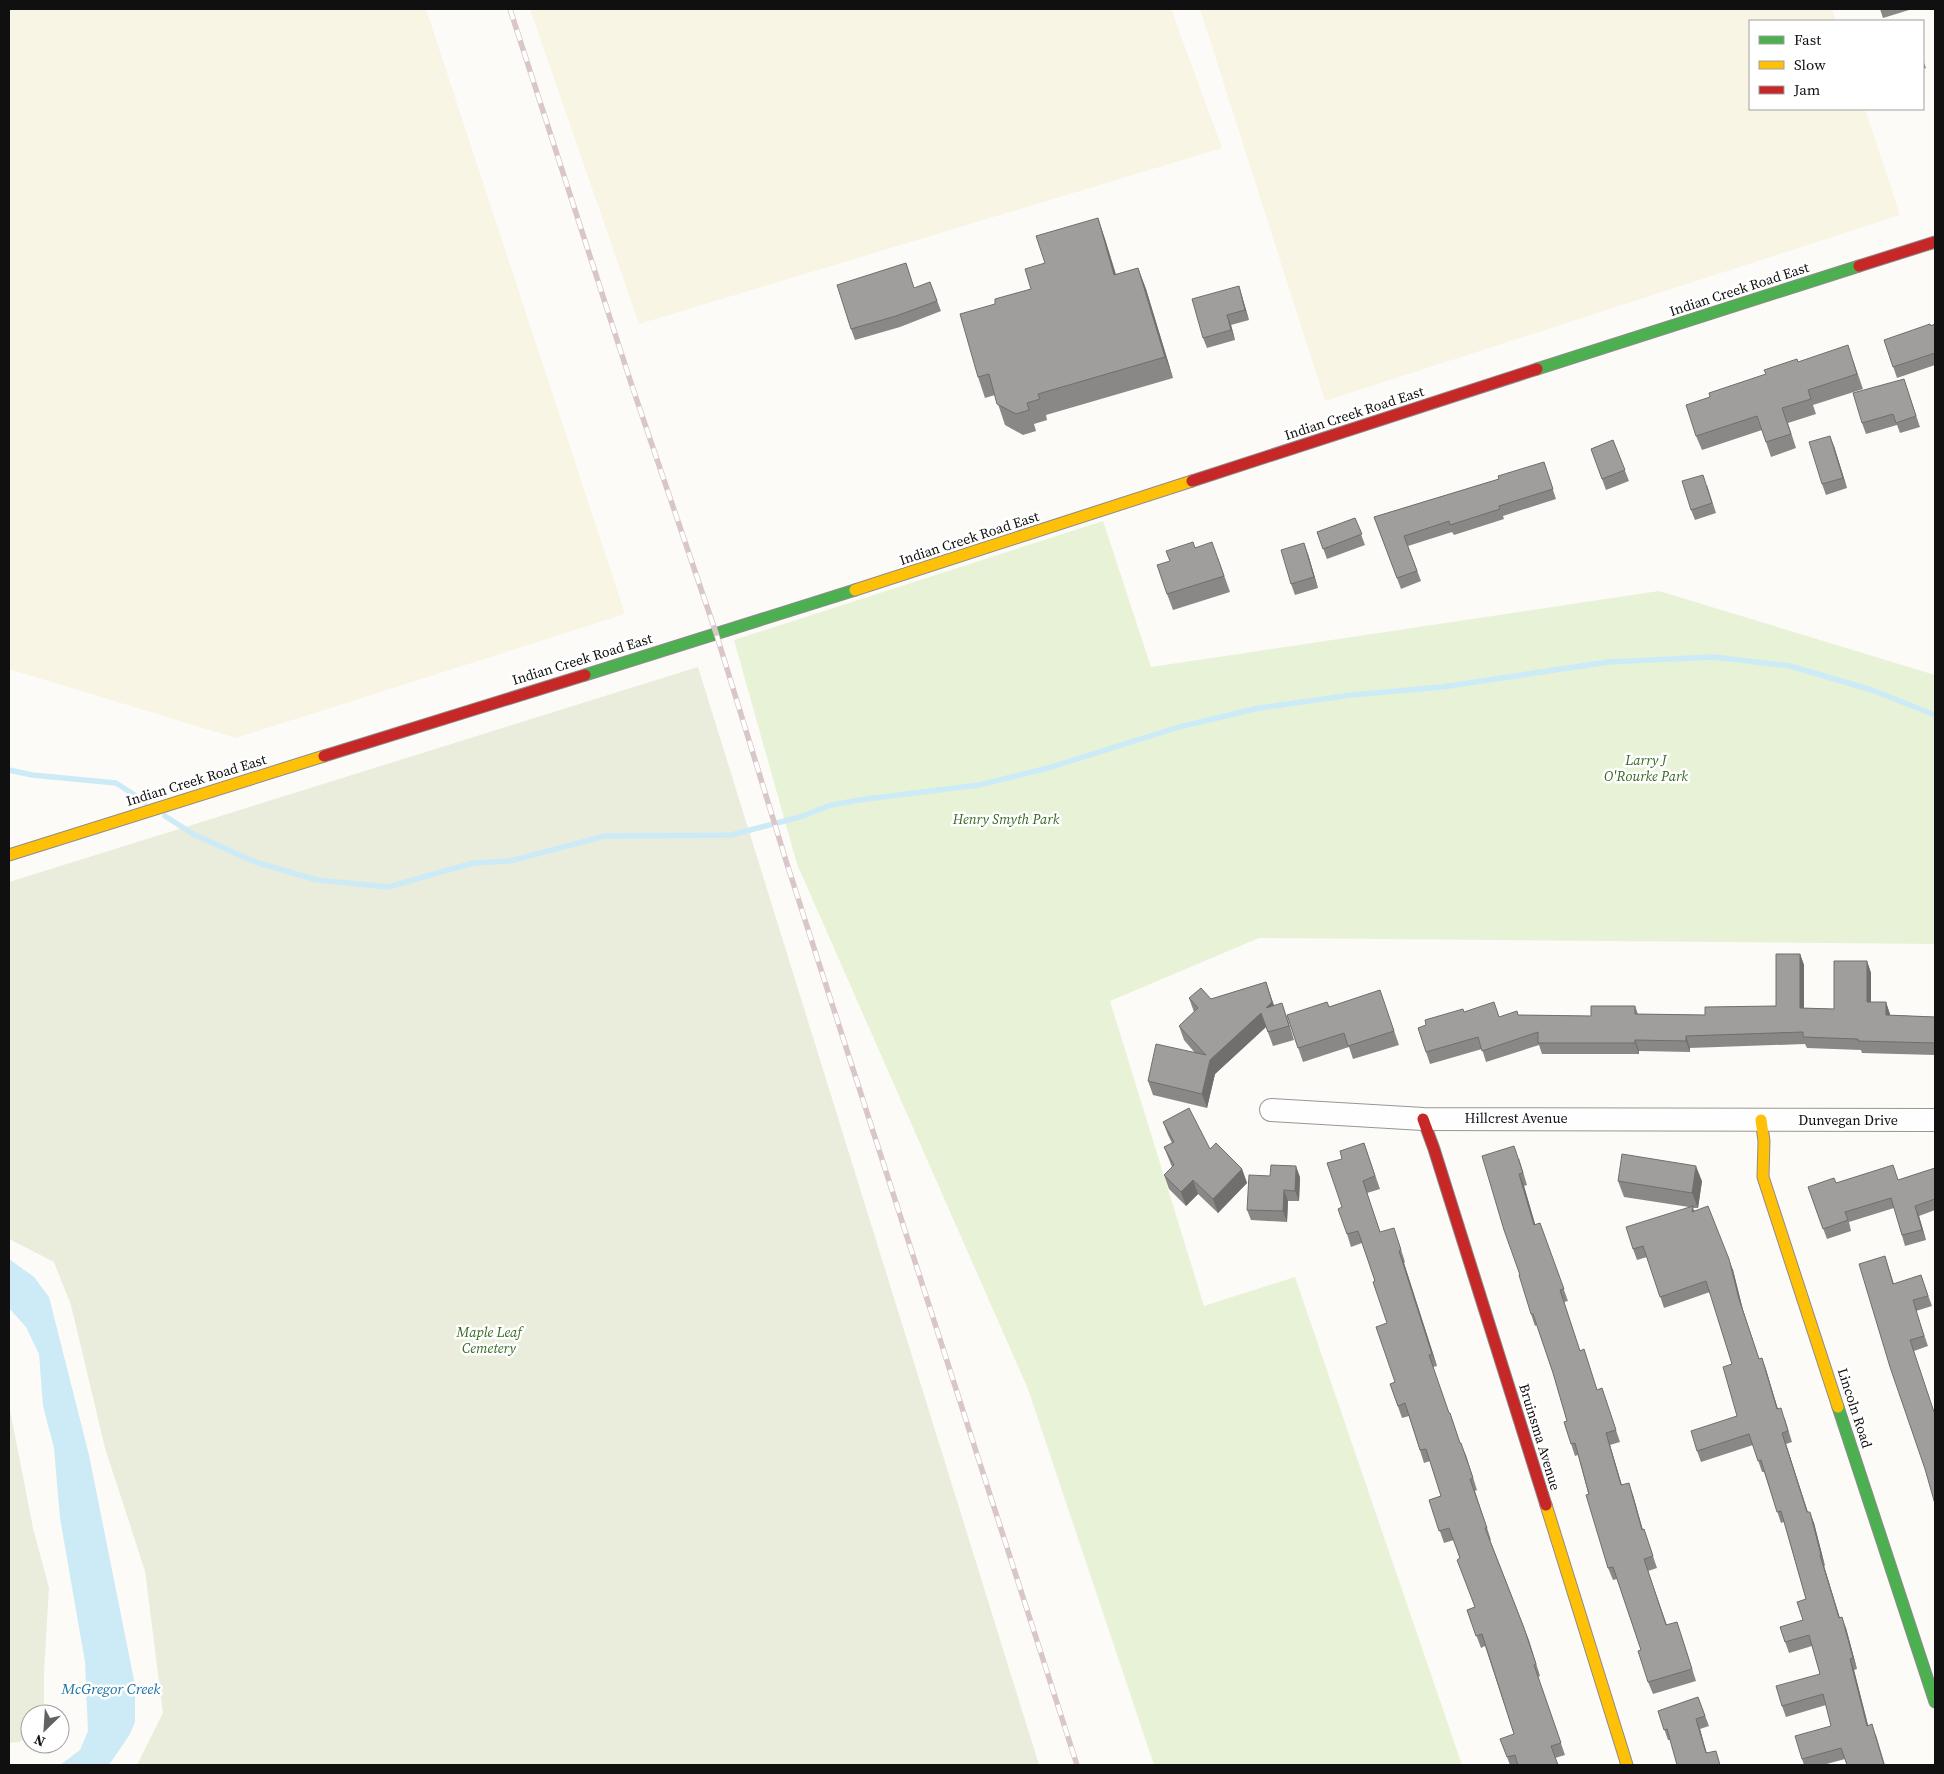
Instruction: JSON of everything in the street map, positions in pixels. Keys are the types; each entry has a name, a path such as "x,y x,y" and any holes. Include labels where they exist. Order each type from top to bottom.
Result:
{"main road":[{"name":"Indian Creek Road East","path":"9,855 1007,542 1320,439 1935,242"},
{"name":"Bruinsma Avenue","path":"1423,1119 1437,1158 1626,1765"},
{"name":"Lincoln Road","path":"1761,1120 1764,1141 1763,1177 1935,1702"}],"street":[{"name":"Hillcrest Avenue","path":"1271,1110 1423,1119 1761,1120"},
{"name":"Dunvegan Drive","path":"1761,1120 1935,1120"}],"shaded area":[{"path":"9,9 426,9 625,614 236,738 9,669"},
{"path":"530,9 1171,9 1222,148 639,324"},
{"path":"1200,9 1832,9 1836,20 1749,20 1749,110 1865,110 1900,215 1325,401"}],"green space":[{"name":"Henry Smyth Park","path":"1103,521 1151,667 1659,591 1935,675 1935,944 1259,938 1110,1001 1204,1306 1295,1277 1462,1765 1154,1765 1028,1389 797,864 734,640"},
{"name":"Maple Leaf Cemetery","path":"698,667 1039,1765 137,1765 163,1713 145,1571 105,1448 71,1305 54,1262 9,1239 9,882"},
{"path":"9,1405 33,1528 49,1588 44,1704 20,1704 20,1741 9,1743"}],"water":[{"name":"McGregor Creek","path":"9,1259 34,1277 49,1297 89,1455 135,1685 135,1722 130,1734 109,1765 60,1765 80,1750 88,1731 85,1662 60,1518 54,1448 43,1406 39,1354 26,1327 9,1308"}],"building":[{"path":"1098,218 1114,275 1138,268 1165,357 1038,394 1040,399 1027,403 1029,410 1016,414 997,404 989,374 978,377 960,314 995,304 995,299 1031,289 1025,269 1045,263 1036,236"},
{"path":"906,263 914,288 930,282 937,301 896,316 851,329 837,285"},
{"path":"1239,286 1245,310 1227,315 1231,330 1203,338 1192,299"},
{"path":"1930,324 1931,326 1935,324 1935,353 1893,367 1884,340"},
{"path":"1848,345 1857,374 1808,390 1811,399 1782,408 1791,434 1766,442 1757,416 1696,436 1686,405 1710,397 1709,393 1766,374 1764,370 1797,359 1798,362"},
{"path":"1904,379 1916,416 1896,423 1893,414 1862,423 1853,393"},
{"path":"1830,436 1843,478 1822,484 1809,442"},
{"path":"1613,440 1625,470 1602,479 1591,449"},
{"path":"1544,462 1553,489 1499,506 1500,509 1450,525 1449,521 1404,536 1417,571 1397,578 1374,517 1499,479 1498,476"},
{"path":"1703,475 1712,503 1691,510 1682,481"},
{"path":"1355,518 1362,534 1323,549 1317,532"},
{"path":"1193,542 1195,548 1212,542 1224,576 1167,594 1157,565 1170,561 1166,551"},
{"path":"1304,543 1314,577 1291,584 1281,550"},
{"path":"1776,954 1800,954 1800,1008 1834,1009 1834,961 1867,961 1867,1002 1886,1002 1886,1015 1935,1017 1935,1043 1803,1037 1803,1032 1686,1036 1686,1041 1635,1040 1635,1043 1538,1043 1538,1032 1482,1051 1478,1037 1426,1052 1418,1028 1426,1025 1425,1020 1463,1009 1464,1012 1494,1002 1499,1017 1517,1011 1518,1015 1591,1016 1591,1006 1635,1006 1635,1014 1705,1015 1705,1007 1776,1006"},
{"path":"1266,982 1272,1002 1266,1008 1282,1003 1289,1026 1268,1032 1261,1013 1210,1060 1202,1094 1148,1081 1156,1044 1206,1055 1179,1026 1198,1008 1189,998 1201,988 1211,999"},
{"path":"1380,990 1394,1031 1348,1046 1344,1033 1298,1048 1287,1015 1327,1002 1329,1007"},
{"path":"1189,1108 1210,1149 1216,1143 1242,1169 1213,1199 1193,1180 1181,1192 1164,1175 1174,1165 1164,1147 1174,1142 1163,1122"},
{"path":"1364,1143 1375,1176 1363,1181 1380,1232 1394,1228 1401,1250 1399,1251 1432,1354 1429,1355 1473,1478 1470,1479 1487,1528 1485,1528 1524,1628 1536,1664 1534,1665 1561,1743 1551,1746 1558,1765 1518,1765 1515,1755 1507,1757 1500,1739 1514,1734 1482,1634 1476,1636 1467,1610 1475,1607 1457,1560 1460,1558 1449,1528 1439,1531 1429,1500 1441,1496 1426,1449 1420,1450 1405,1403 1398,1406 1390,1384 1395,1382 1376,1327 1387,1323 1358,1231 1347,1234 1338,1209 1342,1207 1327,1163 1342,1159 1340,1151"},
{"path":"1514,1146 1523,1173 1519,1174 1534,1225 1540,1223 1564,1289 1560,1290 1580,1351 1584,1349 1597,1390 1602,1388 1616,1430 1606,1433 1621,1485 1629,1483 1642,1530 1644,1529 1653,1556 1644,1559 1666,1625 1677,1622 1692,1669 1648,1682 1638,1651 1641,1650 1613,1567 1608,1568 1586,1495 1589,1494 1575,1443 1571,1444 1564,1422 1567,1421 1553,1373 1533,1314 1531,1314 1482,1156"},
{"path":"1622,1154 1696,1166 1692,1193 1618,1181"},
{"path":"1271,1165 1296,1166 1295,1191 1284,1190 1283,1211 1247,1210 1249,1175 1270,1176"},
{"path":"1893,1165 1898,1180 1935,1168 1935,1199 1915,1206 1922,1230 1902,1235 1891,1198 1845,1212 1848,1220 1823,1229 1808,1187 1834,1178 1836,1183"},
{"path":"1693,1206 1692,1212 1708,1206 1729,1259 1739,1299 1759,1359 1762,1358 1777,1409 1781,1408 1788,1431 1782,1433 1807,1512 1810,1512 1820,1555 1839,1618 1842,1617 1853,1658 1850,1659 1867,1726 1872,1724 1884,1765 1847,1765 1841,1748 1802,1759 1795,1736 1831,1726 1823,1694 1782,1706 1776,1686 1820,1674 1809,1635 1785,1642 1780,1627 1803,1620 1797,1602 1806,1599 1781,1511 1777,1512 1761,1460 1758,1461 1749,1434 1697,1451 1691,1431 1737,1416 1723,1367 1732,1364 1706,1281 1660,1297 1643,1246 1633,1249 1626,1227"},
{"path":"1885,1256 1893,1284 1921,1275 1928,1296 1913,1300 1924,1336 1910,1340 1935,1411 1935,1504 1890,1367 1859,1264"},
{"path":"1698,1697 1705,1716 1696,1719 1706,1753 1716,1751 1720,1765 1677,1765 1667,1729 1664,1730 1658,1711"}],"waterway":[{"path":"165,816 193,834 255,862 317,880 388,887 473,863 510,861 605,836 731,835 800,817 831,805 979,785 1048,768 1179,727 1259,708 1351,695 1442,687 1608,662 1713,657 1790,666 1872,690 1935,715"},
{"path":"9,770 32,775 116,783 145,802"}],"railway":[{"path":"510,9 631,383 716,633 787,864 1077,1765"}],"traffic: fast":[{"path":"1537,369 1859,266"},
{"path":"585,675 855,590"},
{"path":"1838,1407 1935,1702"}],"traffic: slow":[{"path":"855,590 1192,481"},
{"path":"9,855 324,756"},
{"path":"1761,1120 1764,1141 1763,1177 1838,1407"},
{"path":"1546,1505 1627,1765"}],"traffic: jam":[{"path":"1859,266 1935,242"},
{"path":"1192,481 1537,369"},
{"path":"324,756 585,675"},
{"path":"1423,1119 1546,1505"}],"park label":[{"name":"Larry J O'Rourke Park","path":"1646,768"}]}
